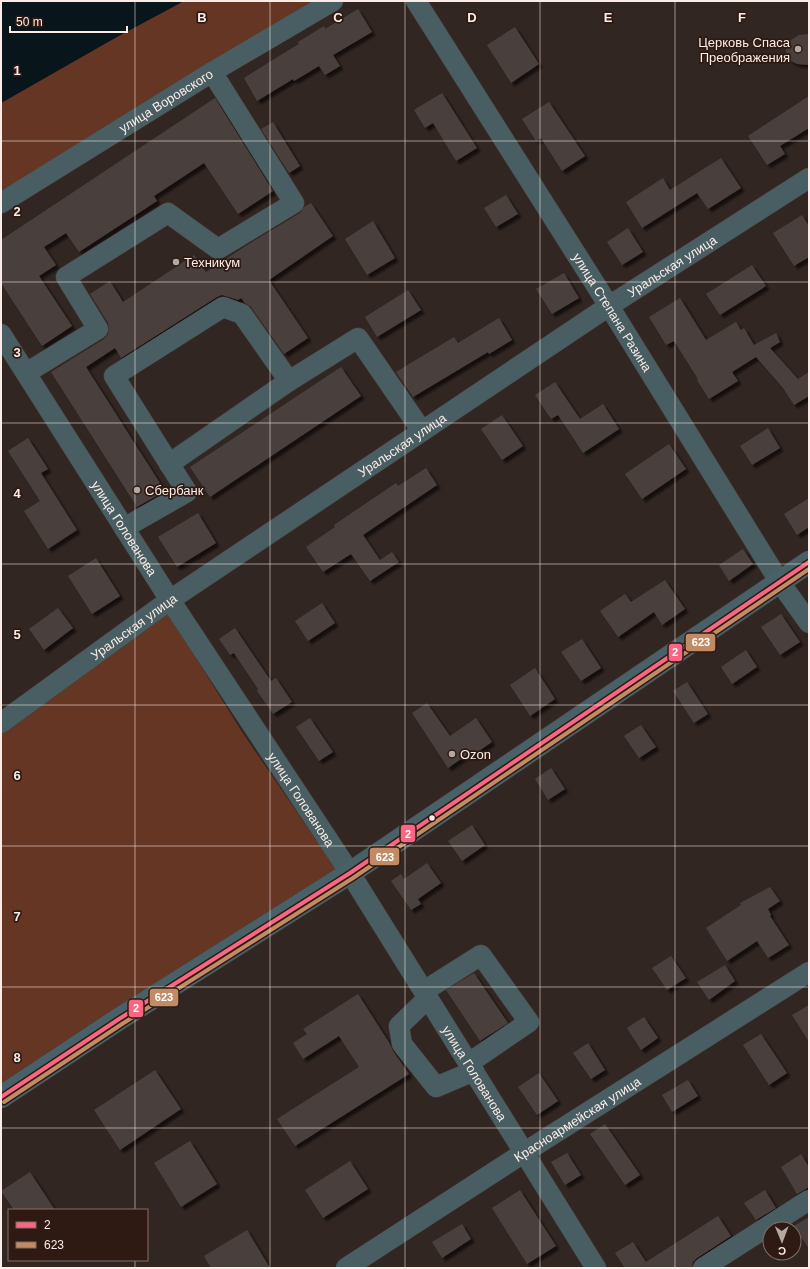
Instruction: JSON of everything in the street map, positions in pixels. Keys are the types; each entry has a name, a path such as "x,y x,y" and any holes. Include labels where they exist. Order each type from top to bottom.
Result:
{"main road":[{"path":"1,1097 119,1019 350,873 809,562"}],"street":[{"name":"улица Воровского","path":"1,203 212,72 333,1"},
{"name":"улица Степана Разина","path":"416,1 779,581 809,624"},
{"path":"26,373 98,329 66,277 168,213 218,249 294,203 212,72"},
{"name":"Уральская улица","path":"1,723 170,600 608,306 809,178"},
{"path":"124,528 187,492 114,376 223,307 242,314 289,381"},
{"name":"улица Голованова","path":"1,334 170,600 350,873 596,1268"},
{"path":"169,464 289,381 358,338 422,431"},
{"path":"481,955 529,1022 471,1067 436,1087 402,1044 399,1026 426,994 481,955"},
{"name":"Красноармейская улица","path":"346,1268 525,1152 809,972"},
{"path":"703,1268 809,1200"}],"shaded area":[{"path":"1,1 184,1 115,38 1,103"},
{"path":"184,1 318,1 1,198 1,103 115,38"},
{"path":"166,610 242,732 336,869 1,1085 1,731"}],"building":[{"path":"358,9 372,32 333,55 340,66 325,75 319,66 294,81 293,79 257,101 244,78 299,44 298,42 324,26 325,29"},
{"path":"515,27 539,64 511,83 487,45"},
{"name":"Церковь Спаса Преображения","path":"809,34 809,65 797,64 791,61 786,52 788,42 799,35"},
{"path":"442,93 477,148 456,161 433,123 425,128 414,110"},
{"path":"809,96 809,128 780,146 785,154 767,165 748,136"},
{"path":"215,98 273,191 238,214 204,163 154,196 157,201 79,252 66,233 44,247 56,265 39,276 72,326 42,346 1,283 1,240"},
{"path":"549,102 585,156 562,171 541,138 536,141 522,119"},
{"path":"273,122 300,166 289,173 261,129"},
{"path":"721,158 741,188 708,209 697,193 642,228 626,202 663,178 670,190"},
{"path":"506,195 518,214 496,227 484,208"},
{"path":"311,203 333,236 269,280 308,338 284,354 251,307 241,298 238,300 222,295 121,358 115,348 86,367 165,491 137,507 51,372 104,339 108,334 108,323 90,294 110,281 123,302 194,255 206,272 300,213 304,207"},
{"path":"802,215 809,226 809,257 794,266 773,233"},
{"path":"373,221 395,258 367,275 345,239"},
{"path":"628,228 643,252 622,265 607,242"},
{"path":"752,265 766,286 720,315 706,294"},
{"path":"564,273 579,298 552,314 536,289"},
{"path":"408,290 421,310 377,337 365,317"},
{"path":"680,298 706,340 736,322 741,330 744,328 754,345 776,333 780,342 770,348 798,379 809,372 809,396 794,405 783,388 756,357 732,372 738,381 709,399 674,341 666,345 649,317"},
{"path":"499,318 512,340 489,354 488,352 413,397 396,372 454,337 458,343"},
{"path":"341,367 361,396 210,497 190,467"},
{"path":"555,382 580,419 603,404 619,429 583,453 558,415 551,419 535,395"},
{"path":"502,415 523,446 502,460 481,429"},
{"path":"768,428 780,448 752,465 740,446"},
{"path":"28,438 48,469 41,473 77,530 48,549 24,511 40,501 8,451"},
{"path":"669,444 686,469 642,499 625,474"},
{"path":"426,468 437,485 363,535 380,560 392,552 399,562 370,581 351,554 323,572 306,547 335,527 334,525 396,483 398,486"},
{"path":"809,498 809,527 797,535 784,514"},
{"path":"198,513 216,543 177,567 158,537"},
{"path":"743,549 753,564 729,581 719,565"},
{"path":"96,558 120,596 92,614 68,576"},
{"path":"665,580 685,609 662,625 654,612 618,637 600,611 625,594 631,602"},
{"path":"322,603 335,623 308,641 295,621"},
{"path":"58,608 73,628 44,650 29,629"},
{"path":"781,614 800,642 780,655 761,627"},
{"path":"235,628 271,681 276,678 292,702 273,714 234,653 230,655 219,639"},
{"path":"582,639 601,668 581,681 561,652"},
{"path":"746,650 757,667 732,684 721,667"},
{"path":"535,668 555,699 530,716 510,685"},
{"path":"687,682 708,714 694,723 673,691"},
{"path":"427,703 450,736 476,718 492,742 473,755 471,752 448,768 412,713"},
{"path":"310,718 333,752 319,761 296,727"},
{"path":"641,725 656,747 639,758 624,736"},
{"path":"551,768 565,789 548,800 535,779"},
{"path":"472,825 485,845 462,861 448,841"},
{"path":"427,863 441,883 418,899 421,904 411,910 391,881 401,874 404,879"},
{"path":"770,887 780,901 768,909 771,915 770,916 789,945 768,958 757,941 727,961 706,928 741,905 740,903"},
{"path":"671,956 686,978 667,990 652,968"},
{"path":"725,965 735,981 709,1000 697,982"},
{"path":"474,973 508,1023 480,1041 446,990"},
{"path":"358,994 409,1074 295,1146 277,1119 359,1067 339,1036 303,1059 293,1043 307,1034 303,1029"},
{"path":"809,1005 809,1042 792,1015"},
{"path":"644,1017 658,1038 641,1050 627,1028"},
{"path":"761,1034 787,1073 769,1085 743,1045"},
{"path":"588,1043 605,1070 591,1079 573,1053"},
{"path":"155,1070 181,1109 120,1150 94,1110"},
{"path":"539,1073 558,1101 537,1115 518,1087"},
{"path":"688,1080 698,1096 672,1112 662,1095"},
{"path":"605,1124 640,1175 625,1185 590,1134"},
{"path":"190,1141 217,1184 181,1207 154,1163"},
{"path":"567,1153 581,1175 565,1185 551,1162"},
{"path":"801,1154 809,1167 809,1187 797,1194 781,1167"},
{"path":"350,1161 368,1189 323,1218 305,1190"},
{"path":"30,1172 54,1209 13,1209 1,1191"},
{"path":"520,1190 556,1246 527,1264 492,1208"},
{"path":"765,1190 776,1208 756,1220 744,1203"},
{"path":"718,1216 731,1236 697,1258 693,1262 692,1268 625,1268 615,1253 633,1242 646,1262"},
{"path":"809,1217 809,1249 802,1238 802,1221"},
{"path":"462,1224 471,1239 442,1258 432,1242"},
{"path":"247,1230 270,1268 211,1268 204,1256"}],"transit line":[{"name":"2","path":"1,1097 119,1019 350,873 809,562"},
{"name":"623","path":"4,1102 122,1024 353,878 809,569"}],"place":[{"name":"Церковь Спаса Преображения","path":"798,49"},
{"name":"Техникум","path":"176,262"},
{"name":"Сбербанк","path":"137,490"},
{"name":"Ozon","path":"452,754"}]}
